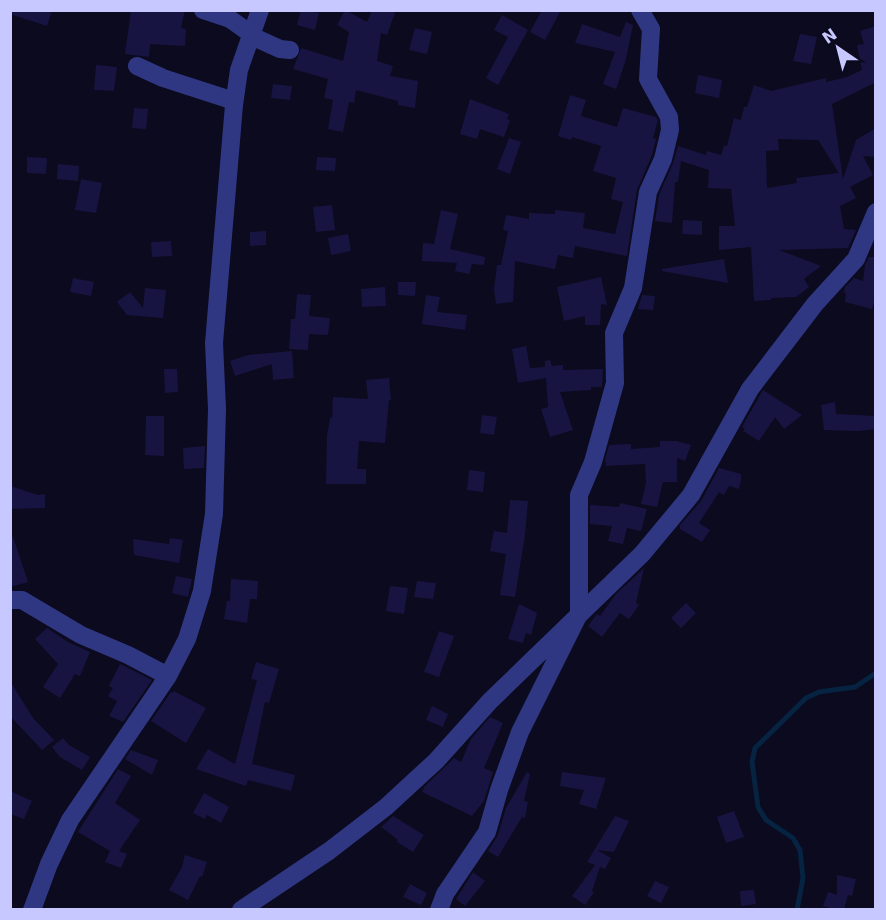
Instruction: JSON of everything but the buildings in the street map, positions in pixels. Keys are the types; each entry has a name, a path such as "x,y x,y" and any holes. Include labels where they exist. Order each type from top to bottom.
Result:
{"street":[{"path":"203,10 230,19 251,36 280,49 290,50"},
{"path":"32,909 69,820 168,676 187,639 202,591 214,514 218,410 214,343 234,101 239,70 260,10"},
{"path":"439,909 446,894 487,832 520,732 579,614 579,495 592,462 615,383 614,333 633,288 648,192 663,159 670,130 669,117 648,79 651,29 640,10"},
{"path":"137,66 164,78 234,101"},
{"path":"241,909 329,851 386,807 436,761 490,701 642,554 691,495 750,389 815,304 856,259 876,212"},
{"path":"10,600 22,600 81,635 128,655 168,676"}],"waterway":[{"path":"797,910 803,878 800,850 793,838 766,820 758,807 752,762 755,748 806,698 819,692 855,687 876,673"}]}
